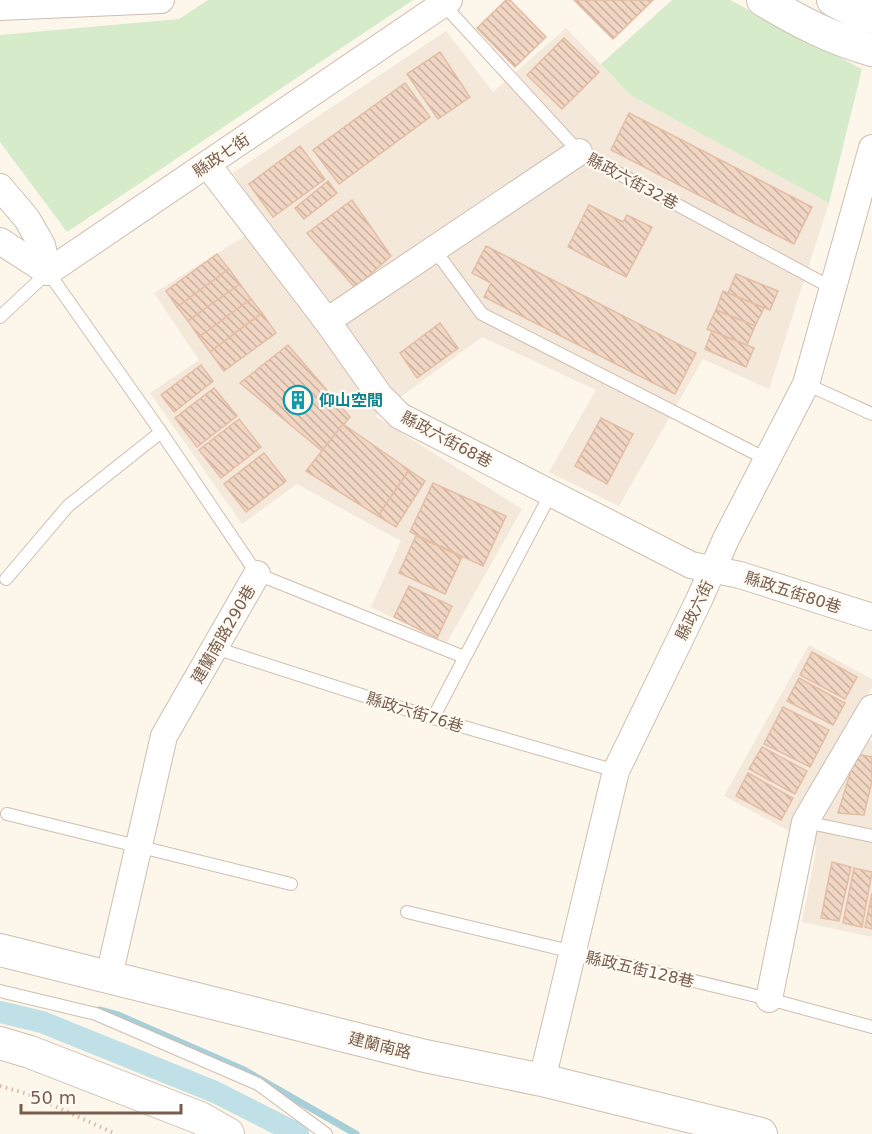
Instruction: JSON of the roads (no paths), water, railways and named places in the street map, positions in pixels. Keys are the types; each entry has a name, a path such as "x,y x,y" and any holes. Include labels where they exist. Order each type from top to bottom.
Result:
{"street":[{"path":"0,7 161,0"},
{"path":"763,0 807,26 872,50"},
{"path":"833,0 856,12 872,17"},
{"name":"縣政七街","path":"48,272 446,2"},
{"name":"縣政六街","path":"542,1080 616,771 714,568 726,538 806,384 872,148"},
{"path":"327,321 579,152"},
{"name":"縣政六街68巷","path":"207,164 327,321 380,396 400,416 690,565 714,568"},
{"path":"0,187 27,219 42,245 48,272"},
{"path":"0,241 48,272"},
{"name":"縣政五街80巷","path":"714,568 872,617"},
{"name":"建蘭南路290巷","path":"109,976 164,736 257,574"},
{"path":"769,999 805,822 872,708"},
{"name":"建蘭南路","path":"0,950 425,1056 542,1080 760,1134"},
{"path":"0,1043 30,1052 200,1118 228,1134"}],"lane":[{"name":"縣政六街32巷","path":"446,2 579,152 832,288"},
{"path":"434,249 482,314 766,459"},
{"name":"縣政七街","path":"0,317 48,272"},
{"name":"建蘭南路290巷","path":"48,272 161,432 257,574"},
{"path":"806,384 872,414"},
{"path":"6,579 68,506 161,432"},
{"path":"433,718 551,493"},
{"path":"257,574 464,657"},
{"name":"縣政六街76巷","path":"215,648 433,718 616,771"},
{"path":"7,814 291,884"},
{"path":"805,822 872,836"},
{"name":"縣政五街128巷","path":"407,912 769,999 872,1027"},
{"path":"0,991 96,1014 258,1084 326,1134"}],"waterway":[{"path":"99,1010 118,1015 244,1070 356,1134"},
{"path":"0,1012 42,1022 215,1092 298,1134"}],"place":[{"name":"仰山空間","path":"298,400"}]}
